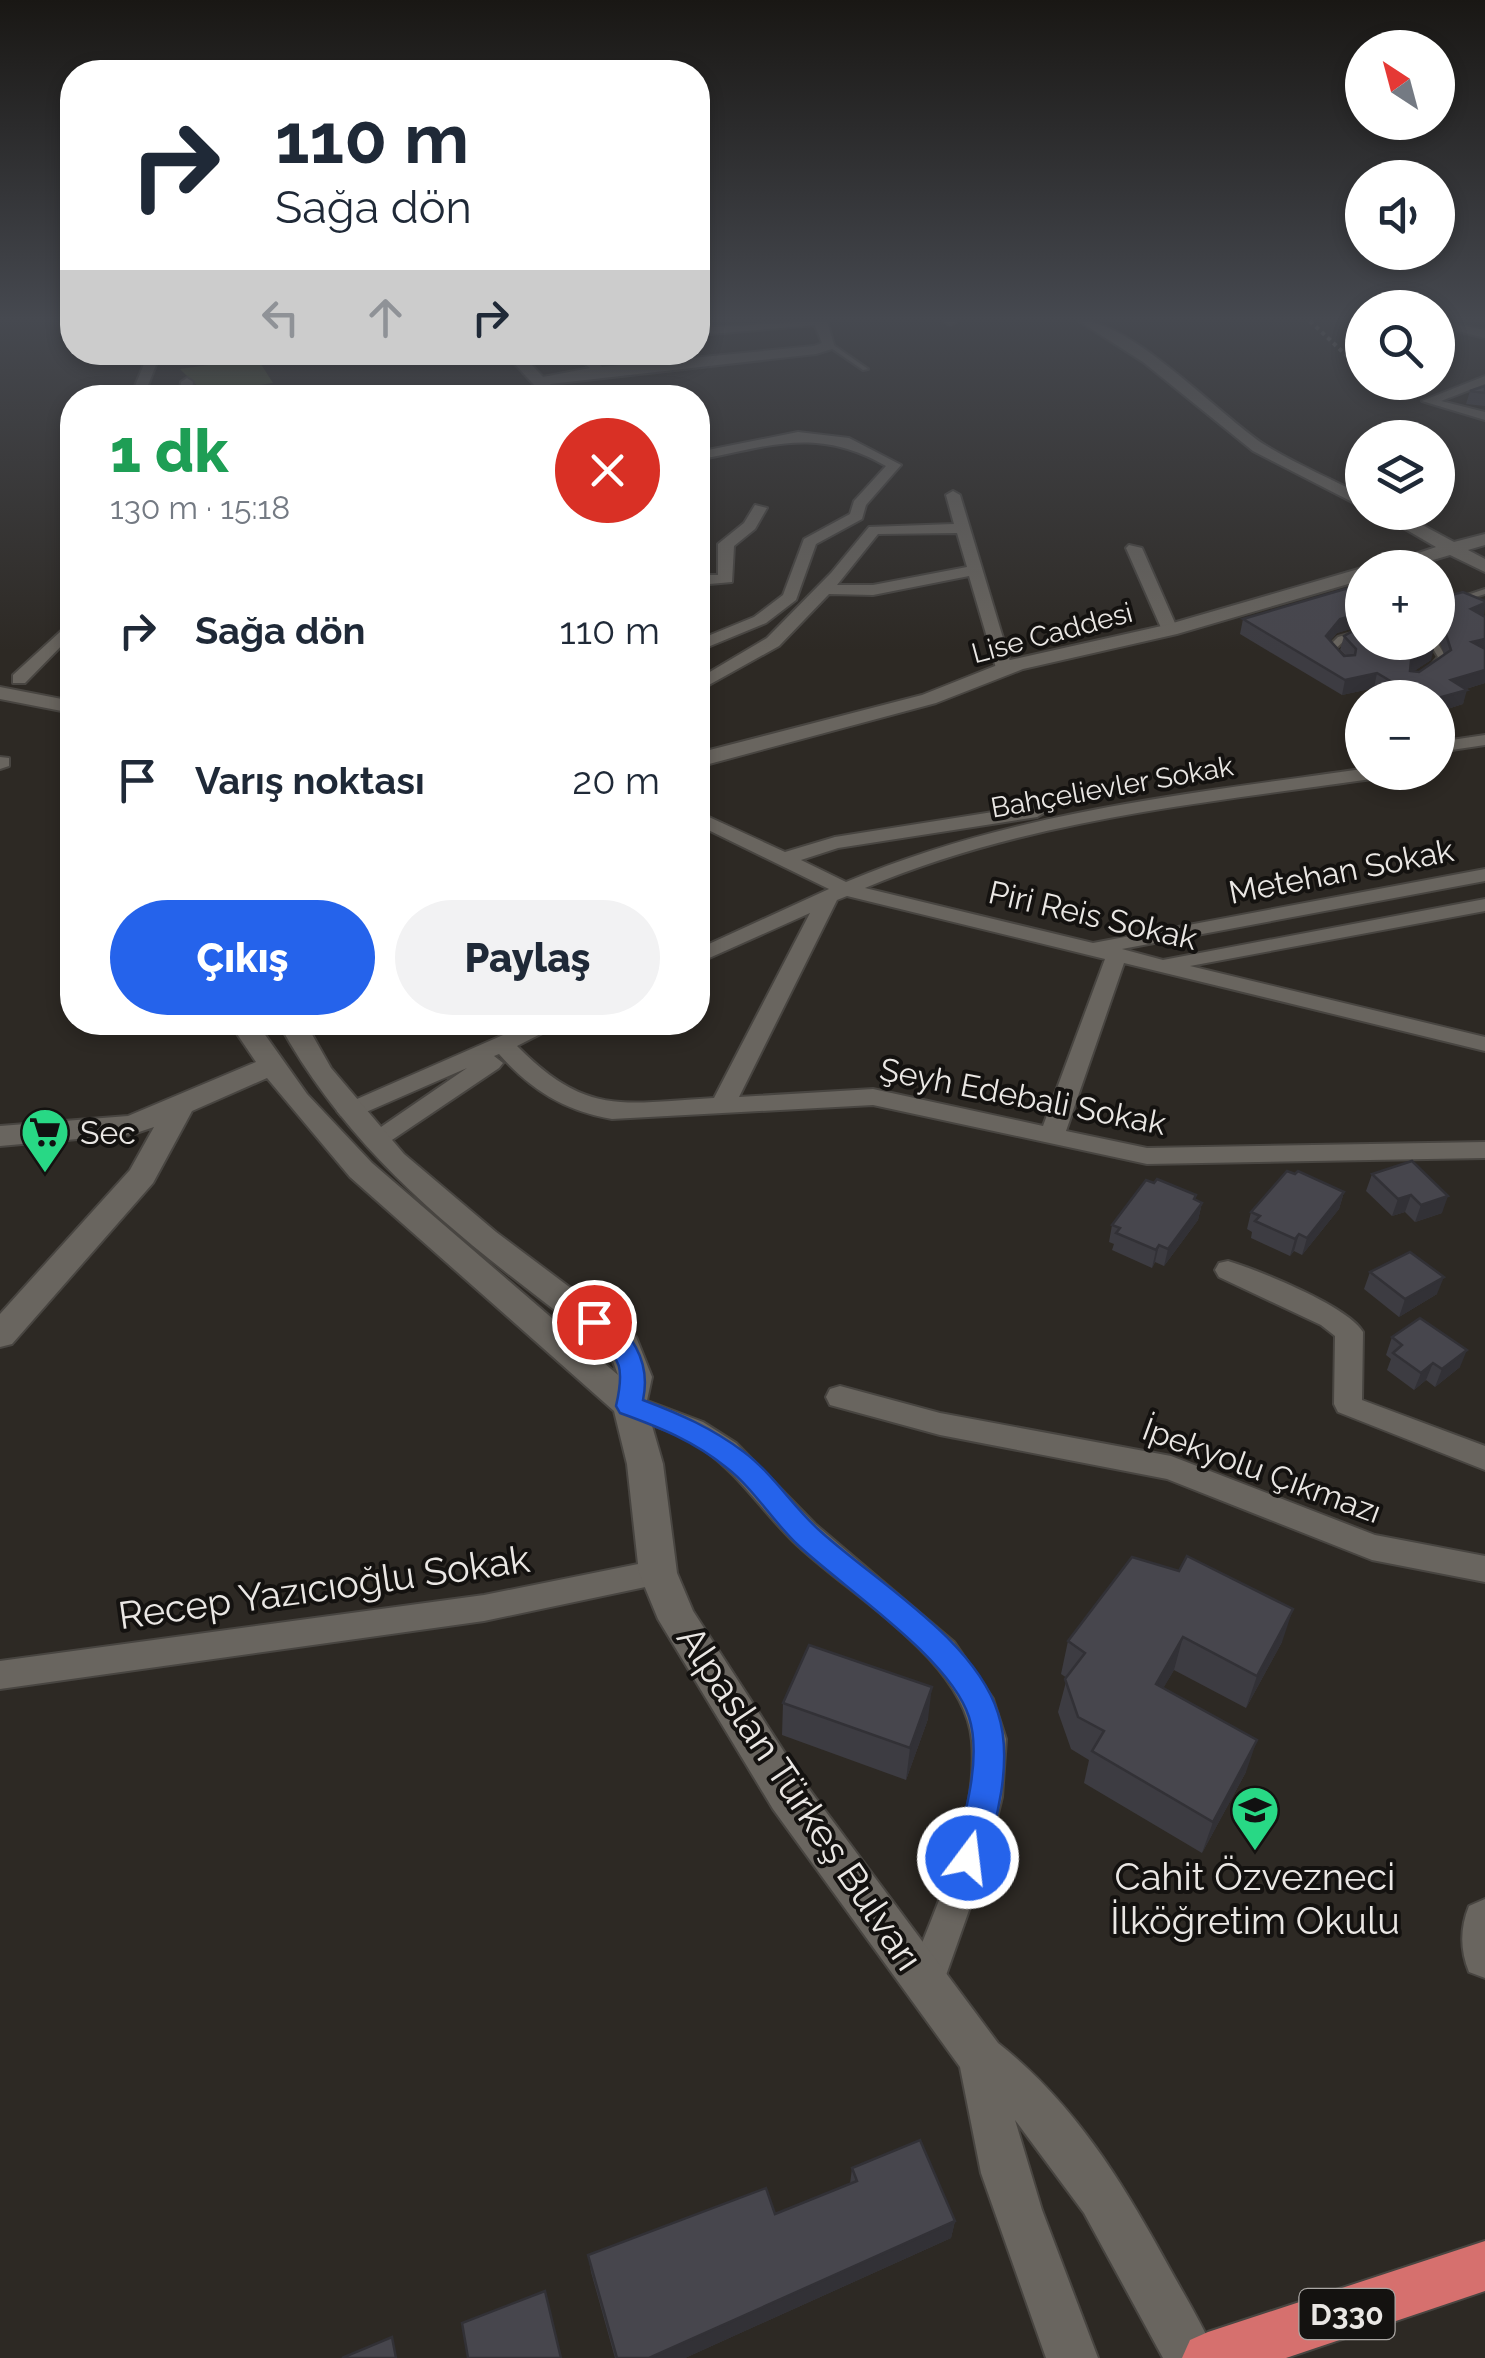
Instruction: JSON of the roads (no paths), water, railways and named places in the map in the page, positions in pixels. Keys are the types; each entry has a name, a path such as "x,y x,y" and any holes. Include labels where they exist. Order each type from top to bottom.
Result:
{"highway":[{"name":"D330","path":"1208,2358 1485,2266"}],"street":[{"path":"1239,431 1260,448 1345,493"},
{"path":"710,452 728,446 840,436 894,465 859,504 857,516 810,542 790,597 760,620 710,641"},
{"path":"952,495 1004,668"},
{"path":"710,580 726,579 726,544 750,526 760,508"},
{"path":"710,679 773,642 824,590 874,530 963,528"},
{"path":"1418,530 1485,566"},
{"path":"1445,550 1485,539"},
{"path":"1134,548 1170,630"},
{"path":"824,590 872,590 977,570"},
{"name":"Lise Caddesi","path":"710,757 928,699 1004,668 1170,630 1345,579"},
{"path":"10,677 60,636"},
{"path":"10,677 60,685"},
{"path":"0,693 60,705"},
{"path":"1455,744 1485,740"},
{"path":"1455,761 1485,756"},
{"path":"784,859 853,840 1345,762"},
{"name":"Bahçelievler Sokak","path":"710,952 837,894 950,849 1019,830 1345,778"},
{"name":"Piri Reis Sokak","path":"710,824 784,859 837,894 1162,964 1478,1040"},
{"name":"Metehan Sokak","path":"1091,948 1485,875"},
{"path":"722,1106 837,894"},
{"path":"1162,964 1485,904"},
{"path":"1051,1138 1117,954"},
{"path":"251,1035 272,1066 360,1170 629,1406 687,1426 739,1462 807,1536 910,1622 964,1679 982,1711 990,1740 978,1827 926,1982"},
{"name":"Alpaslan Türkeş Bulvarı","path":"298,1035 308,1056 374,1140 443,1204 624,1346 635,1377 629,1406 645,1464 658,1573 677,1620 788,1795 982,2058 1019,2085 1061,2132 1191,2358"},
{"path":"349,1111 525,1035"},
{"path":"374,1140 534,1035"},
{"name":"Şeyh Edebali Sokak","path":"509,1051 541,1085 590,1108 873,1098 1146,1156 1485,1150"},
{"path":"0,1136 133,1124 272,1066"},
{"path":"0,1336 142,1176 180,1106"},
{"path":"1228,1270 1332,1318 1349,1332 1348,1404 1353,1408 1485,1458"},
{"name":"İpekyolu Çıkmazı","path":"840,1397 954,1427 1171,1468 1372,1548 1485,1568"},
{"name":"Recep Yazıcıoğlu Sokak","path":"0,1675 484,1608 658,1573"},
{"path":"1485,1921 1485,1956"},
{"path":"982,2058 986,2109 996,2150 1072,2358"}],"lane":[{"path":"1455,602 1485,592"},
{"path":"1345,638 1330,650 1346,666"},
{"path":"1422,676 1440,660"}],"place":[{"name":"Sec","path":"45,1174"},
{"name":"Cahit Özvezneci İlköğretim Okulu","path":"1255,1852"}]}
